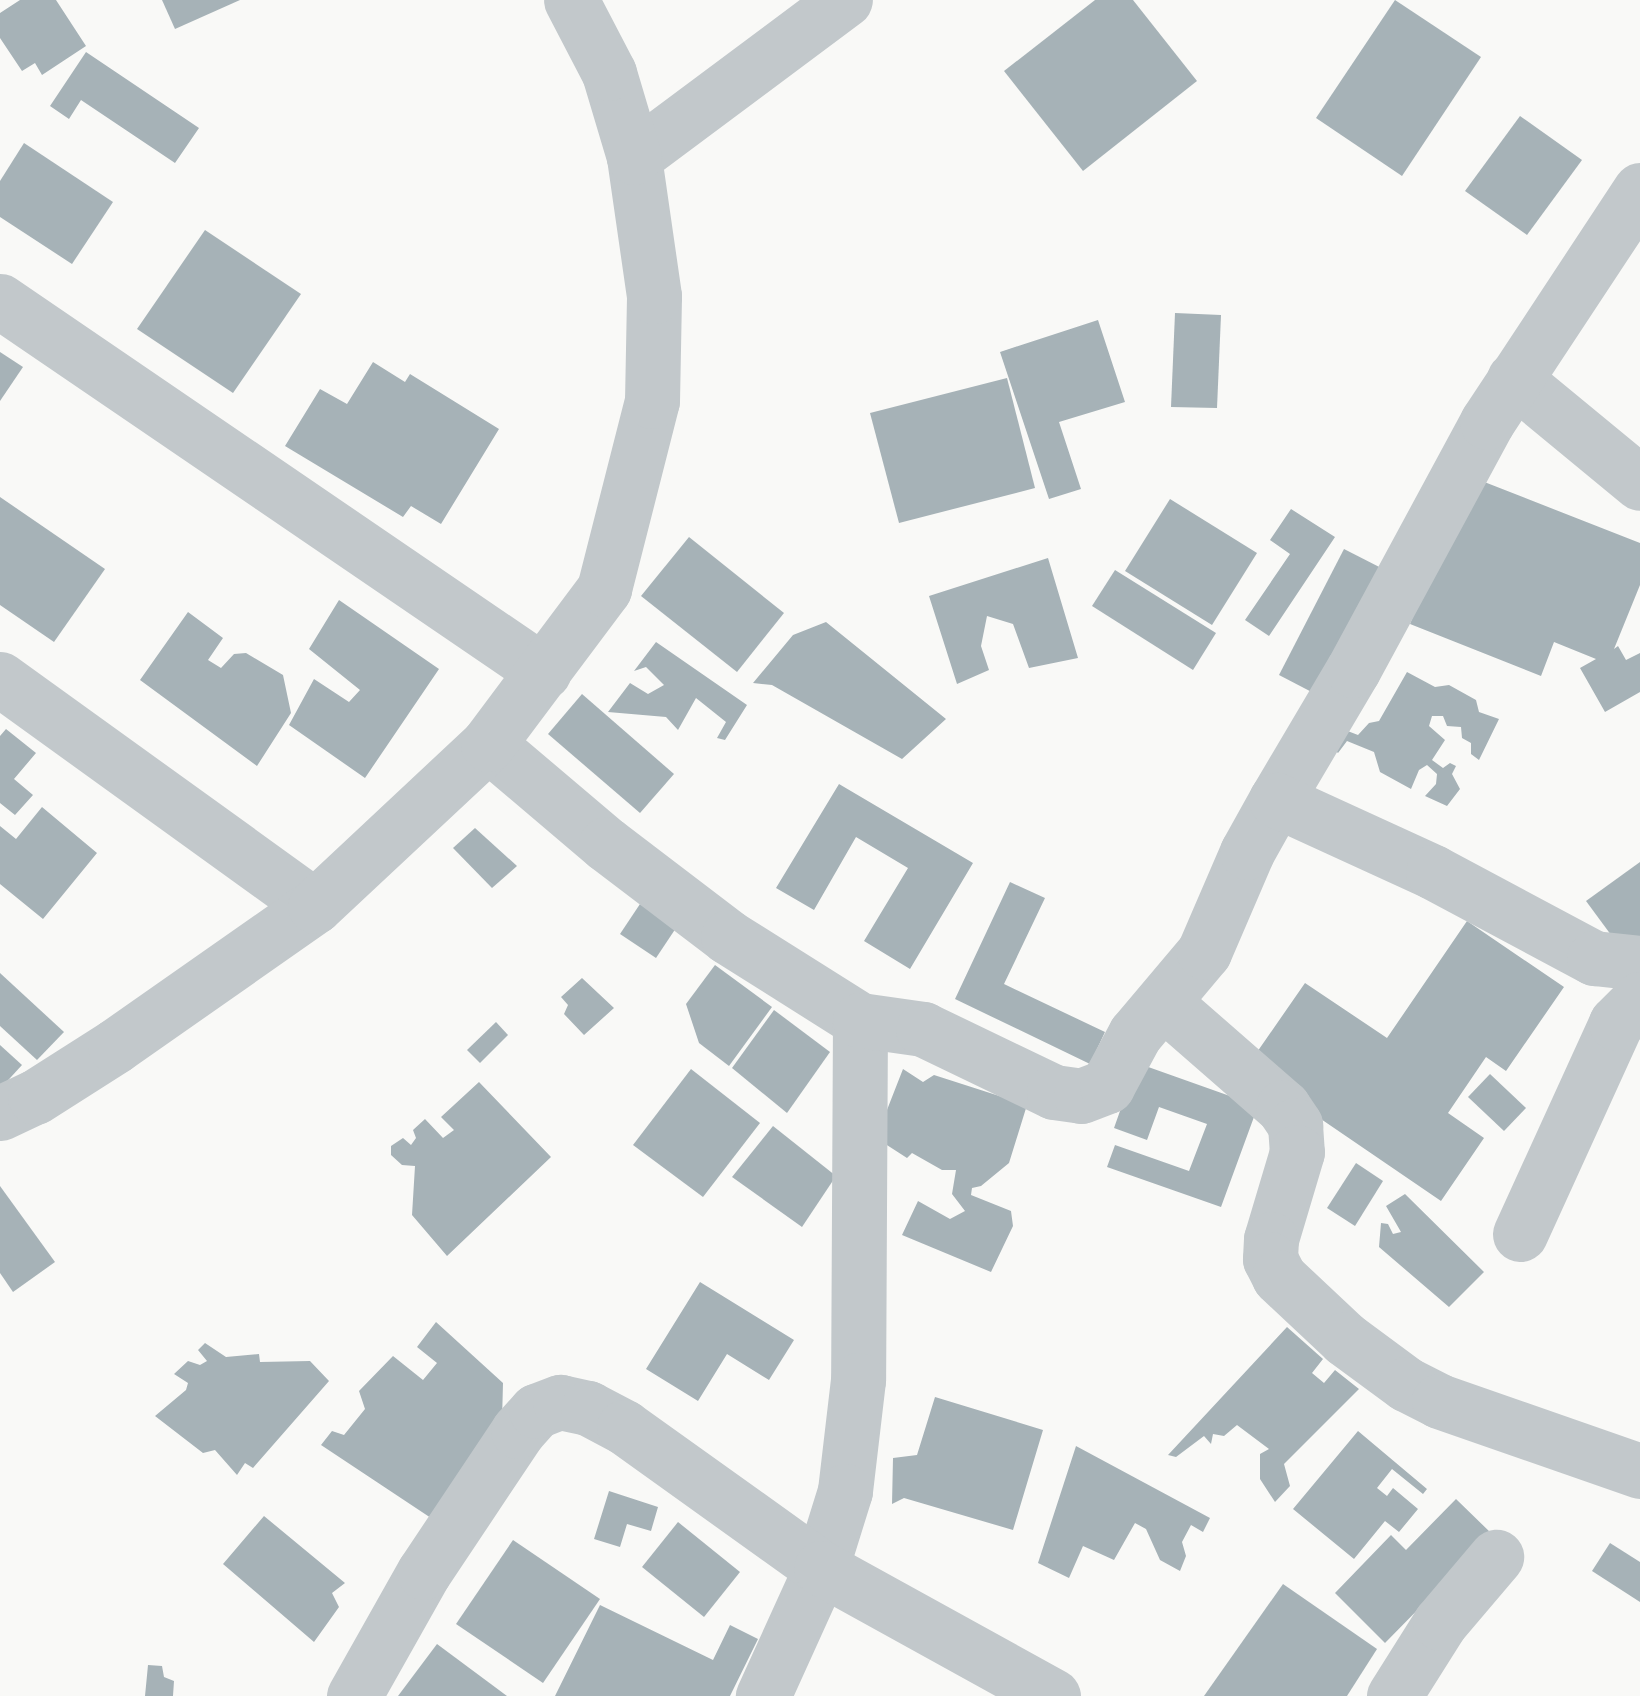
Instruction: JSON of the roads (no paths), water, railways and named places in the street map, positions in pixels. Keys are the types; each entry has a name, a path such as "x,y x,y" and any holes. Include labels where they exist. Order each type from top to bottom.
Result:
{"street":[{"path":"0,1114 36,1098 115,1046 315,906 488,744 604,589 652,401 654,296 634,157 609,74 572,0"},
{"path":"634,157 846,0"},
{"path":"488,744 606,844 728,937 860,1020 923,1029 1054,1092 1082,1096 1107,1086 1136,1034 1165,1004 1204,952 1247,852 1353,670 1486,422 1640,190"},
{"path":"0,301 544,672"},
{"path":"1514,379 1640,483"},
{"path":"0,679 315,906"},
{"path":"1276,800 1433,872 1594,958 1640,962"},
{"path":"1520,1234 1616,1023 1640,999"},
{"path":"1165,1004 1283,1107 1295,1125 1297,1152 1271,1239 1270,1259 1279,1276 1344,1340 1406,1384 1439,1401 1640,1471"},
{"path":"763,1696 821,1568 845,1491 858,1380 860,1020"},
{"path":"354,1696 424,1572 518,1431 536,1411 560,1402 588,1408 624,1428 821,1568 1053,1696"},
{"path":"1394,1696 1440,1623 1496,1557"}]}
